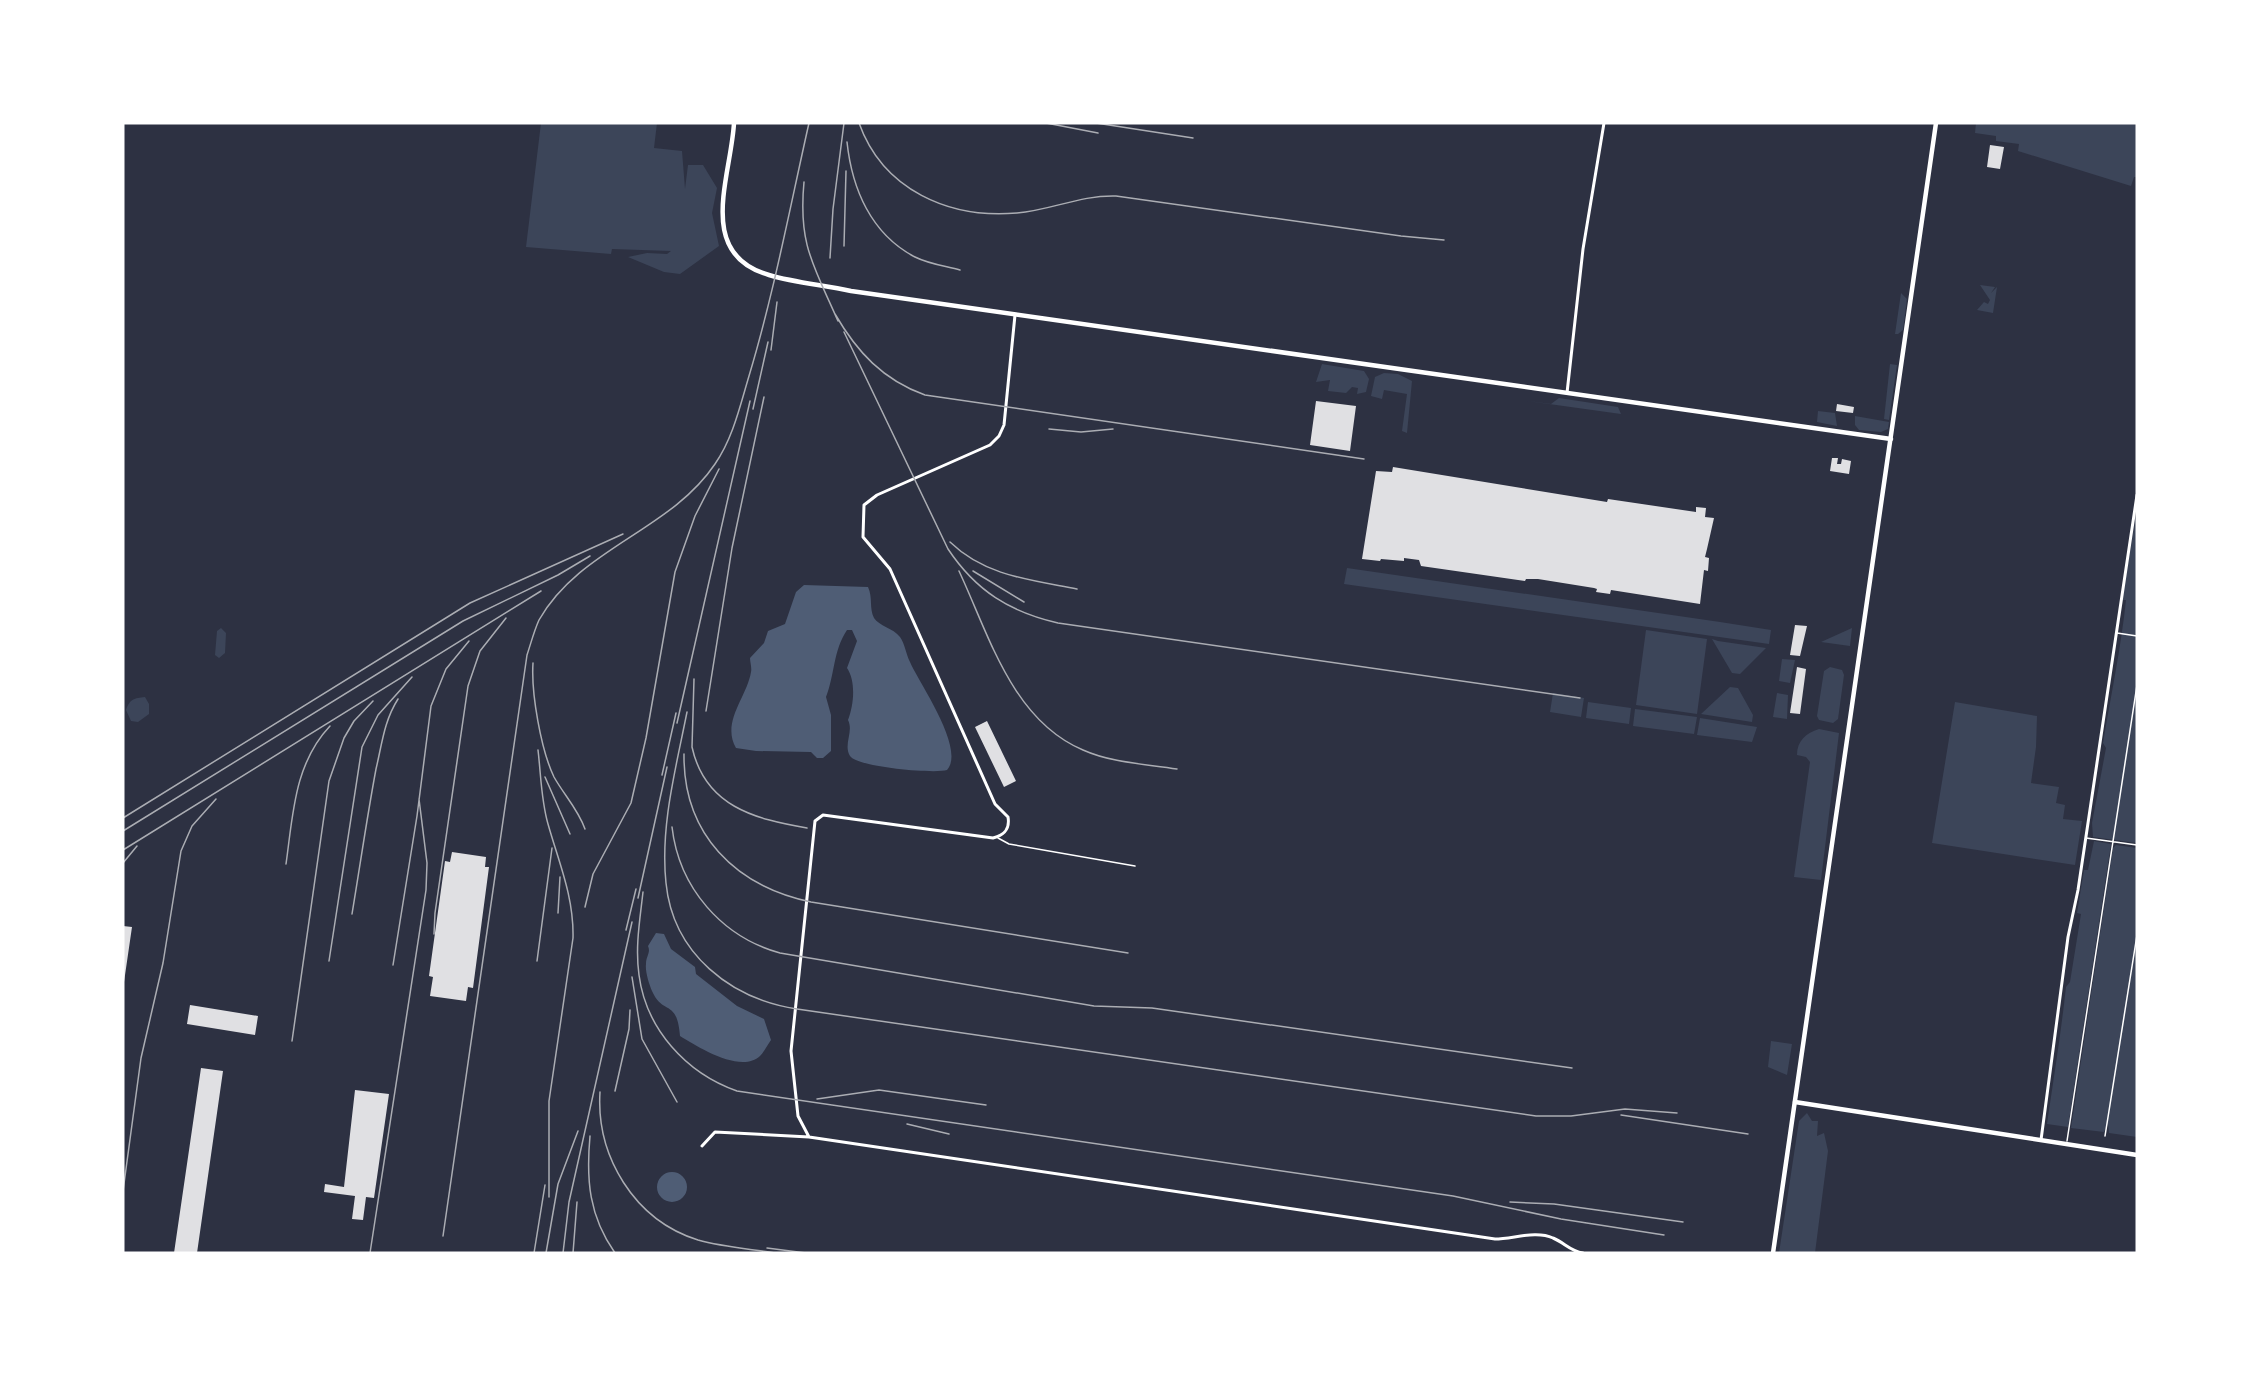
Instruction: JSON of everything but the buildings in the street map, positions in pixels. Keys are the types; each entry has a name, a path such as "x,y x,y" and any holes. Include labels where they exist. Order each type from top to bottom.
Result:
{"main road":[{"path":"734,123 723,209 723,231 731,250 748,267 783,279 851,291 1891,439"},
{"path":"1773,1253 1936,123"},
{"path":"1795,1101 2041,1142 2137,1155"}],"street":[{"path":"1567,393 1583,249 1604,123"},
{"path":"809,1137 798,1116 791,1051 815,821 823,815 998,837 1007,830 1008,817 994,804 890,569 863,537 862,512 864,505 877,495 981,449 999,436 1004,425 1015,313"},
{"path":"2041,1142 2068,937 2137,495"},
{"path":"702,1146 715,1132 809,1137 1495,1239 1542,1235 1554,1238 1566,1248 1583,1253"}],"lane":[{"path":"2116,632 2137,636"},
{"path":"2067,1145 2137,685"},
{"path":"998,837 1009,844 1135,866"},
{"path":"2085,838 2137,845"},
{"path":"2105,1136 2137,935"}],"shaded area":[{"path":"541,123 657,123 654,148 682,151 685,189 688,165 703,165 717,188 712,213 719,246 680,274 664,272 628,257 647,253 667,254 671,251 612,249 611,254 526,247"},
{"path":"1976,123 2137,123 2137,177 2134,177 2131,186 2018,151 2019,144 1996,141 1996,136 1975,133"},
{"path":"1980,285 1995,287 1991,293 1997,287 1993,313 1977,310 1984,302 1988,304 1990,300"},
{"path":"1901,293 1907,299 1903,330 1895,334"},
{"path":"1322,364 1364,371 1369,379 1366,392 1357,394 1358,388 1352,387 1346,393 1328,391 1330,380 1316,382"},
{"path":"1890,364 1897,365 1889,420 1884,419"},
{"path":"1384,373 1398,374 1412,381 1407,433 1402,431 1407,394 1384,390 1382,399 1371,396 1375,377"},
{"path":"1559,398 1618,407 1621,414 1520,400 1551,404"},
{"path":"1818,411 1835,413 1837,426 1817,422"},
{"path":"1855,416 1889,422 1888,429 1881,432 1859,430 1855,425"},
{"path":"2137,510 2137,843 2093,837 2092,823 2106,748 2103,743 2121,636 2126,600 2122,600"},
{"path":"1347,568 1771,630 1769,644 1344,584"},
{"path":"804,585 868,587 874,618 900,637 910,662 946,732 951,747 951,760 947,770 896,769 866,763 850,756 848,720 853,693 852,680 847,668 857,641 852,630 847,630 842,638 826,697 831,715 831,751 823,758 817,758 811,752 756,751 736,748 731,729 736,710 749,681 750,658 764,643 768,631 785,624 796,592"},
{"path":"221,628 226,633 225,653 219,658 215,655 217,631"},
{"path":"1852,628 1850,646 1821,642"},
{"path":"1646,630 1707,639 1697,714 1636,705"},
{"path":"1712,639 1766,648 1740,674 1732,673"},
{"path":"1782,659 1795,660 1790,683 1779,681"},
{"path":"1830,667 1842,670 1844,675 1838,719 1833,723 1819,720 1817,716 1824,671"},
{"path":"1730,687 1738,688 1753,715 1752,722 1701,714"},
{"path":"1553,693 1584,698 1581,717 1550,712"},
{"path":"1777,693 1788,695 1787,719 1773,717"},
{"path":"145,697 149,704 149,714 138,722 131,721 126,710 129,703"},
{"path":"1588,702 1631,708 1629,724 1586,718"},
{"path":"1955,702 2037,716 2031,783 2059,787 2056,803 2065,805 2063,819 2082,821 2075,865 1932,843"},
{"path":"1635,709 1697,717 1694,734 1633,726"},
{"path":"1700,718 1757,727 1752,742 1697,735"},
{"path":"1819,729 1839,733 1821,880 1794,877 1810,762 1806,757 1797,755 1797,750 1803,738"},
{"path":"2094,841 2111,844 2068,1127 2047,1124 2066,987 2070,982 2081,914 2077,913 2084,870 2088,870"},
{"path":"2116,845 2137,848 2137,1137 2109,1133 2108,1123 2104,1132 2071,1128 2113,848"},
{"path":"656,933 664,934 671,949 695,967 696,974 737,1006 764,1019 771,1040 760,1056 752,1061 731,1060 708,1052 680,1036 676,1016 656,999 648,978 646,961 648,946"},
{"path":"1771,1041 1792,1044 1787,1075 1768,1067"},
{"path":"1807,1113 1812,1121 1818,1121 1817,1136 1824,1133 1828,1151 1815,1253 1779,1253 1799,1121"},
{"path":"672,1172 678,1173 686,1181 686,1193 678,1201 672,1202 666,1201 658,1193 657,1187 658,1181 666,1173"}],"railway":[{"path":"443,1236 527,655 534,633 539,620 556,595 601,557 674,507 696,487 715,464 727,444 758,345 809,123"},
{"path":"830,258 833,209 844,123"},
{"path":"859,123 870,146 884,166 902,183 943,205 967,211 992,214 1017,213 1078,200 1116,196 1444,240"},
{"path":"1046,123 1098,133"},
{"path":"1096,123 1193,138"},
{"path":"847,142 859,193 875,223 887,236 915,257 960,270"},
{"path":"844,246 846,171"},
{"path":"804,182 803,223 806,239 815,269 838,321"},
{"path":"771,350 777,302"},
{"path":"835,314 852,341 872,363 896,381 925,395 1364,459"},
{"path":"844,332 948,549 970,577 1009,606 1058,623 1580,698"},
{"path":"753,409 768,342"},
{"path":"706,711 732,548 764,397"},
{"path":"677,723 750,401"},
{"path":"1049,429 1081,432 1113,429"},
{"path":"585,907 593,874 631,803 646,738 675,572 695,516 719,469"},
{"path":"123,818 470,603 623,534"},
{"path":"950,542 978,562 1009,575 1077,589"},
{"path":"123,831 463,621 558,575 590,556"},
{"path":"959,571 1006,673 1020,697 1038,718 1059,736 1083,750 1117,760 1177,769"},
{"path":"973,571 1024,602"},
{"path":"123,850 541,591"},
{"path":"434,934 435,913 468,686 480,651 506,618"},
{"path":"393,965 417,816 431,706 446,669 469,641"},
{"path":"533,663 535,705 549,766 585,829"},
{"path":"329,961 362,747 378,715 412,677"},
{"path":"694,679 692,747 698,767 708,783 720,796 751,814 807,828"},
{"path":"352,914 376,769 386,724 398,699"},
{"path":"292,1041 329,781 344,738 354,721 373,701"},
{"path":"687,712 670,797 665,840 666,883 671,908 680,931 709,969 750,995 773,1004 797,1009 1536,1116 1571,1116 1625,1109 1677,1113"},
{"path":"662,775 676,713"},
{"path":"286,864 297,791 302,773 318,741 330,726"},
{"path":"538,750 546,815 565,880 573,923 573,938 549,1101 549,1197"},
{"path":"684,754 686,783 693,809 704,832 719,852 737,869 759,883 811,902 1128,953"},
{"path":"638,898 667,767"},
{"path":"545,777 570,834"},
{"path":"123,1191 141,1058 163,963 181,851 192,826 216,799"},
{"path":"370,1253 426,890 427,863 419,799"},
{"path":"672,827 676,849 684,870 707,907 740,935 780,953 1094,1006 1152,1008 1572,1068"},
{"path":"123,863 137,846"},
{"path":"537,961 552,848"},
{"path":"558,913 560,877"},
{"path":"626,930 636,889"},
{"path":"643,892 638,933 638,965 643,995 650,1013 660,1031 685,1061 718,1083 737,1091 1453,1196 1561,1219 1664,1235"},
{"path":"563,1253 569,1202 632,922"},
{"path":"632,977 642,1039 677,1102"},
{"path":"615,1091 629,1029 630,1010"},
{"path":"817,1099 879,1090 986,1105"},
{"path":"600,1092 600,1116 612,1162 638,1201 655,1217 675,1231 698,1240 775,1253"},
{"path":"1621,1115 1748,1134"},
{"path":"907,1124 949,1134"},
{"path":"546,1253 558,1184 578,1131"},
{"path":"590,1136 591,1197 600,1225 615,1253"},
{"path":"534,1253 545,1185"},
{"path":"573,1253 577,1202"},
{"path":"1510,1202 1554,1204 1683,1222"},
{"path":"767,1248 806,1253"}]}
